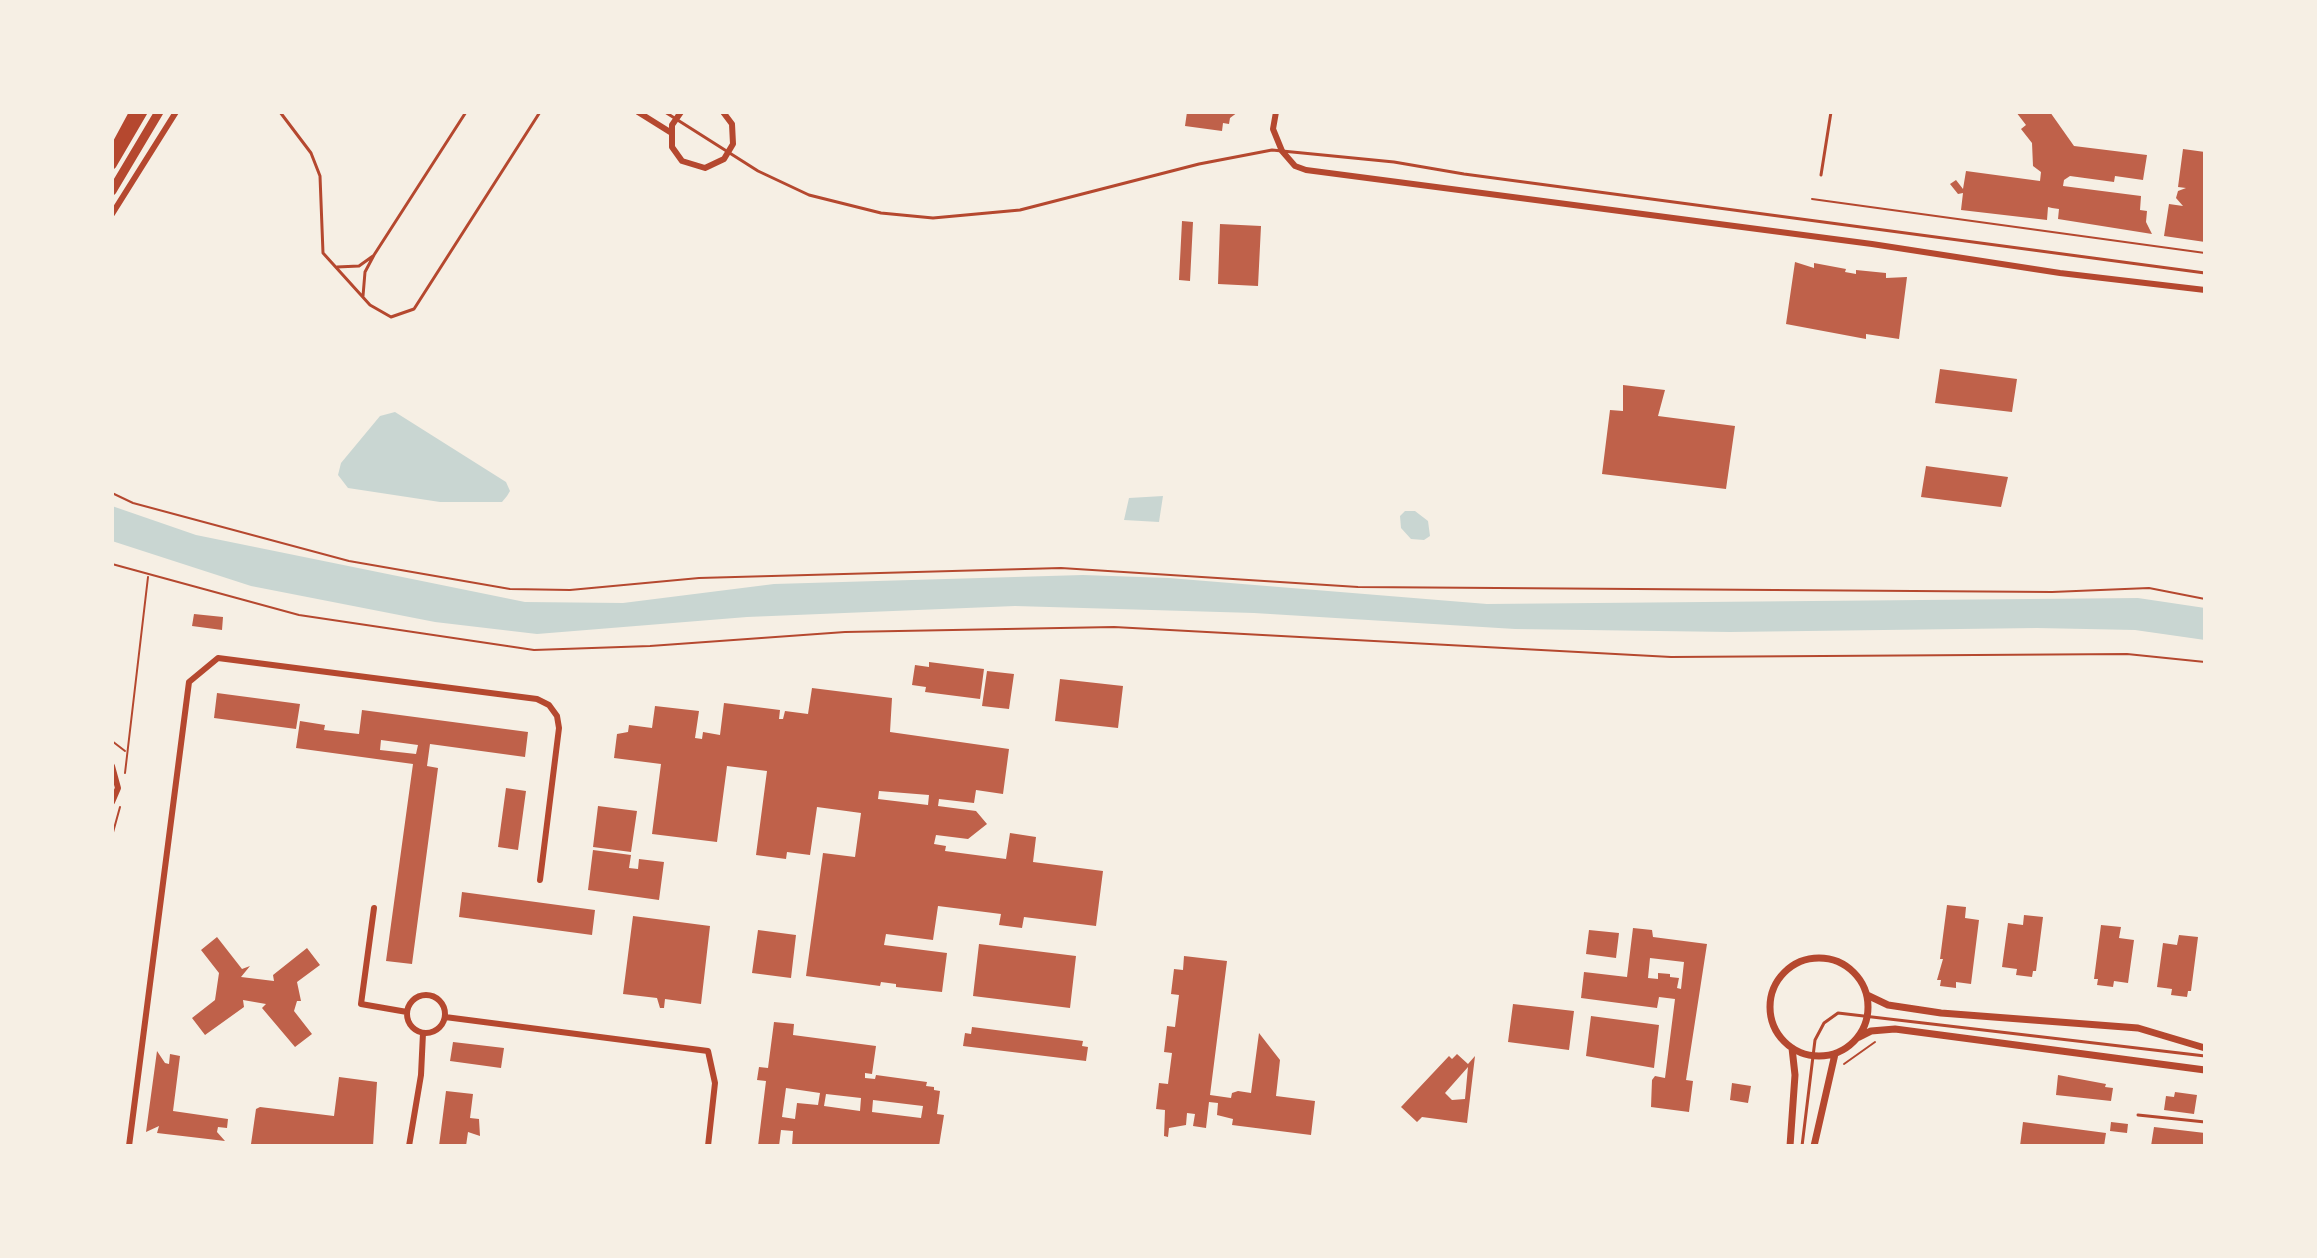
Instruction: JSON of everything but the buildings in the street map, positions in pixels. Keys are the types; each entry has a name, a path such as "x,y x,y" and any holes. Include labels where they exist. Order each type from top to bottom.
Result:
{"main road":[{"path":"112,154 134,112"},
{"path":"112,165 143,112"},
{"path":"112,191 159,112"}],"street":[{"path":"112,214 176,112"},
{"path":"638,112 670,132"},
{"path":"681,112 670,132 676,154 689,165 712,166 729,153 734,134 723,112"},
{"path":"1276,112 1273,129 1282,151 1295,166 1315,172 1816,236 2009,267 2205,290"},
{"path":"129,1146 189,682 218,658 537,699 549,705 557,716 559,728 540,880"},
{"path":"112,766 118,788 112,802"},
{"path":"374,908 361,1004 407,1012"},
{"path":"1859,1037 1868,1014 1867,995 1854,971 1836,961 1816,958 1791,966 1775,985 1770,1005 1777,1034 1792,1048 1812,1056 1835,1054 1871,1031 1895,1029 2205,1070"},
{"path":"429,994 444,1005 445,1017 435,1031 423,1033 409,1023 407,1012 416,997 429,994"},
{"path":"1867,995 1888,1005 1941,1013 2138,1028 2205,1048"},
{"path":"445,1017 708,1051 715,1083 708,1146"},
{"path":"409,1146 421,1075 423,1033"},
{"path":"1790,1146 1795,1075 1792,1048"},
{"path":"1814,1146 1835,1054"}],"lane":[{"path":"280,112 311,153 320,176 323,253 379,313 391,317 414,309 540,112"},
{"path":"365,299 361,289 374,255 466,112"},
{"path":"665,112 729,153 809,195 881,213 933,218 1020,210 1199,164 1282,151 1394,162 2205,273"},
{"path":"1821,175 1831,112"},
{"path":"334,265 359,266 374,255"},
{"path":"1802,1146 1812,1056 1818,1031 1831,1017 1849,1012 2205,1056"},
{"path":"2138,1115 2205,1122"}],"path":[{"path":"1812,199 2205,253"},
{"path":"112,493 133,503 349,561 472,585 510,589 570,590 699,578 1061,568 1358,587 2036,592 2149,588 2205,599"},
{"path":"112,564 299,615 527,650 650,646 845,632 1114,627 1626,656 1734,658 2133,654 2205,662"},
{"path":"112,741 126,752 149,576"},
{"path":"1839,1073 1844,1065 1877,1042"}],"shaded area":[{"path":"395,412 506,482 510,491 507,496 502,502 440,502 348,488 338,475 341,463 380,416"},
{"path":"1163,496 1159,522 1124,520 1129,498"},
{"path":"112,506 196,535 525,602 623,603 774,584 1083,575 1169,578 1487,604 2138,598 2205,608 2205,640 2135,630 2037,628 1730,632 1515,629 1254,613 1015,606 747,617 537,634 435,622 251,586 112,541"},
{"path":"1405,511 1415,511 1428,521 1430,536 1424,540 1411,539 1401,528 1400,516"}]}
